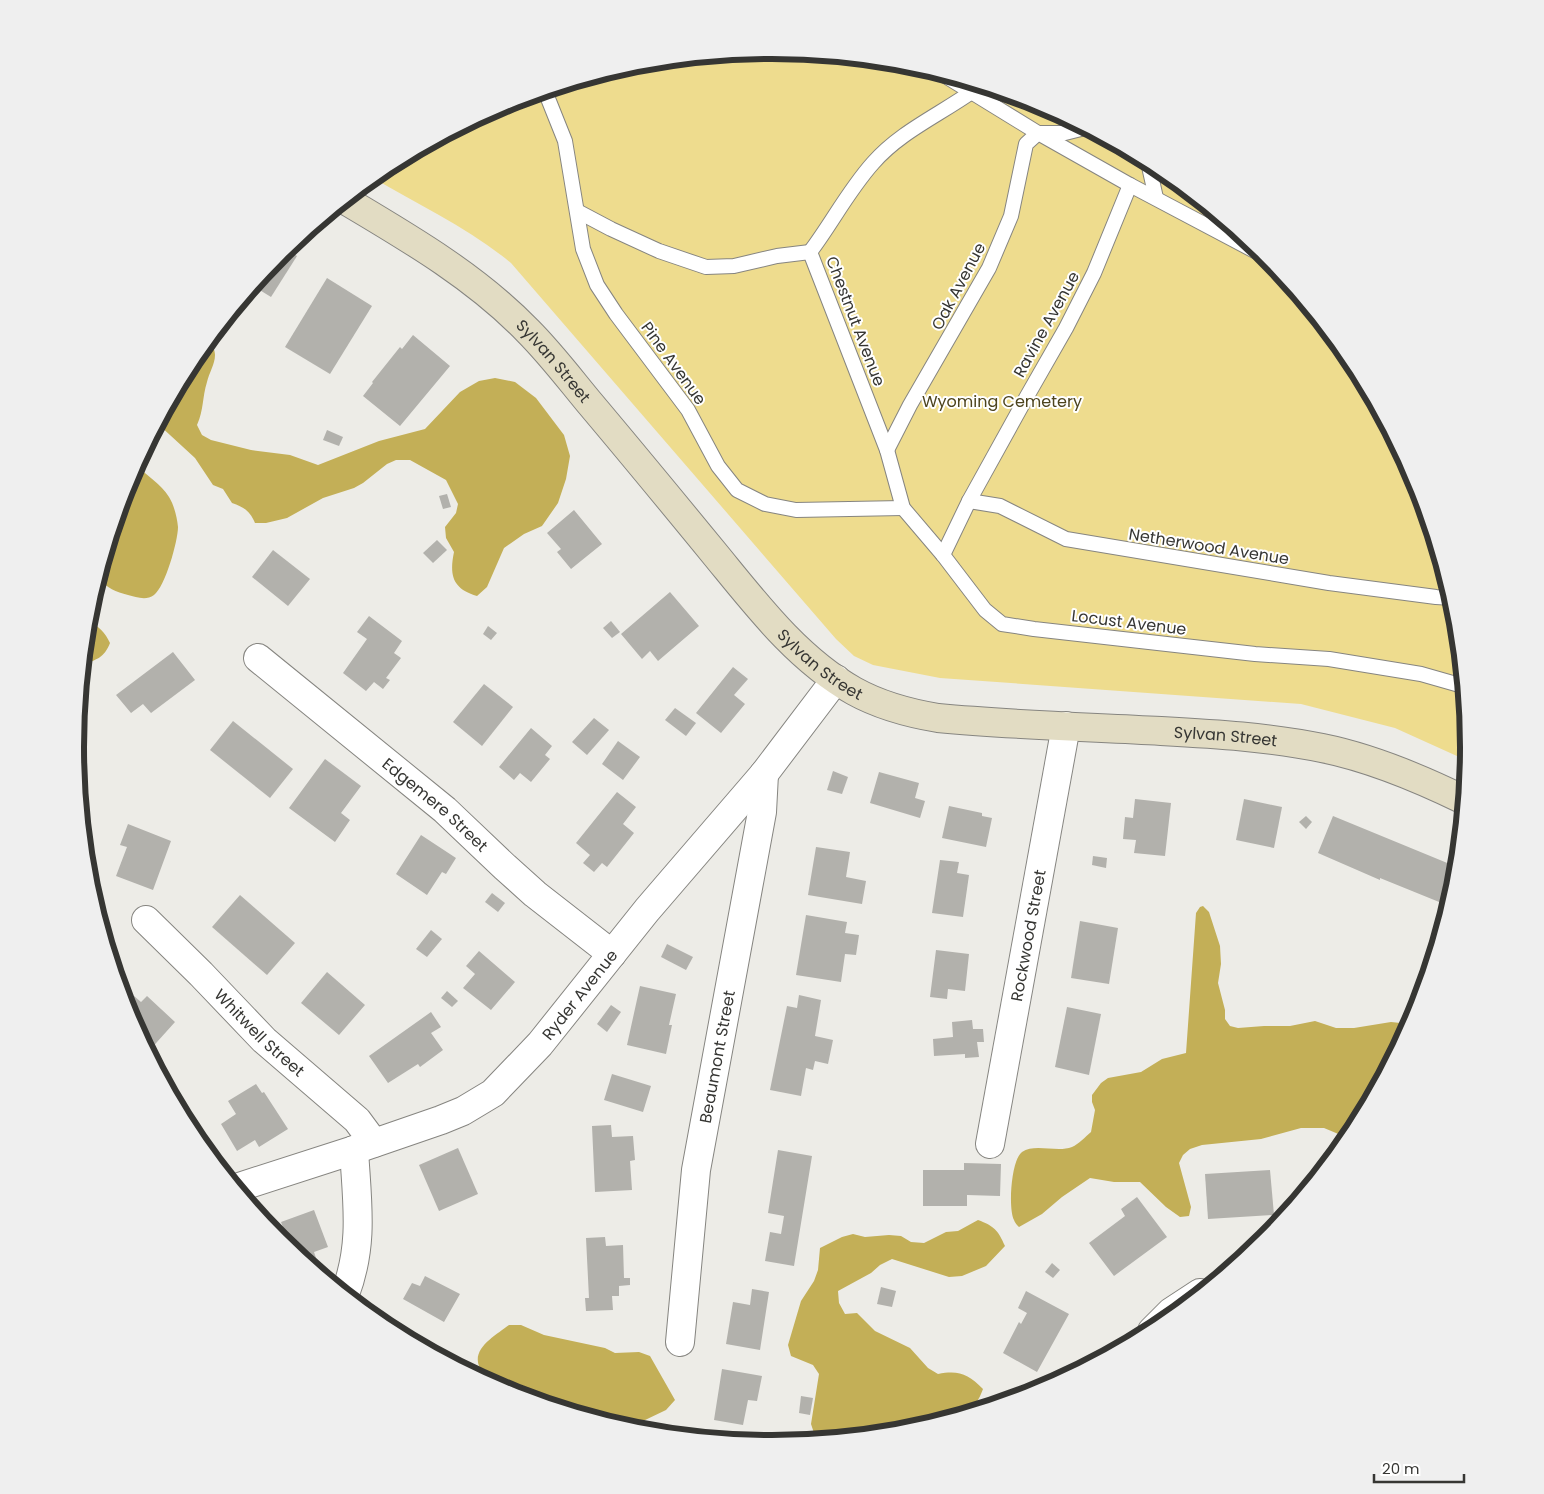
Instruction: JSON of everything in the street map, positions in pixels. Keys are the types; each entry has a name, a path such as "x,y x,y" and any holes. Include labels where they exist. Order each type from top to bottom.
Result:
{"street":[{"name":"Sylvan Street","path":"350,203 417,243 482,290 529,332 782,633 810,659 836,679 875,702 896,710 964,720 1197,733 1280,740 1366,759 1392,768 1458,798"},
{"name":"Edgemere Street","path":"258,658 445,810 535,894 612,954"},
{"name":"Ryder Avenue","path":"242,1186 463,1111 494,1093 540,1044 647,910 764,774 836,679"},
{"name":"Rockwood Street","path":"990,1144 1066,726"},
{"name":"Beaumont Street","path":"680,1342 696,1170 762,812 764,774"},
{"name":"Whitwell Street","path":"146,920 258,1034 357,1120 364,1146"},
{"path":"347,1288 356,1260 364,1146"}],"lane":[{"name":"Chestnut Avenue","path":"887,450 810,252 824,234 842,202 873,163 903,136 948,109 972,89"},
{"path":"979,91 1038,133 1130,185 1230,234"},
{"name":"Pine Avenue","path":"547,96 566,141 583,249 597,284 616,314 688,410 718,466 738,490 764,504 796,510 903,508"},
{"path":"1038,133 1065,133 1076,130"},
{"name":"Oak Avenue","path":"887,450 910,405 989,268 1011,216 1026,144 1038,133"},
{"path":"1150,173 1156,198"},
{"name":"Ravine Avenue","path":"943,555 969,501 1074,312 1094,272 1130,185"},
{"path":"577,211 611,230 659,251 706,267 734,266 777,256 810,252"},
{"name":"Locust Avenue","path":"887,450 903,508 943,555 985,610 1002,624 1255,654 1329,659 1420,674 1457,684"},
{"name":"Netherwood Avenue","path":"969,501 1000,506 1066,539 1329,583 1443,597"}],"green space":[{"name":"Wyoming Cemetery","path":"727,60 817,60 906,72 950,82 993,95 1035,111 1116,151 1191,201 1259,260 1318,328 1368,403 1408,484 1424,526 1437,569 1454,657 1459,702 1460,757 1395,728 1301,704 940,678 873,665 854,656 836,639 511,263 461,228 380,182 428,151 509,111 551,95 594,82 682,65"}],"shaded area":[{"path":"213,347 215,355 214,362 205,388 201,414 197,425 202,435 211,440 251,450 290,455 318,465 379,441 425,429 460,392 479,381 495,378 515,382 536,398 564,435 570,456 566,479 558,503 542,526 524,534 504,548 487,587 477,596 463,590 453,575 454,552 446,538 445,527 456,513 458,504 446,480 410,460 396,460 387,464 354,488 323,498 287,518 266,523 255,523 246,510 232,503 223,489 213,485 195,458 163,428 176,403"},
{"path":"142,470 166,492 175,511 178,527 173,553 162,583 151,597 134,597 116,591 105,584 107,569 120,526"},
{"path":"95,625 110,643 103,655 89,662"},
{"path":"1203,906 1209,912 1220,946 1221,964 1218,983 1225,1010 1225,1019 1230,1026 1238,1028 1290,1026 1315,1021 1336,1028 1354,1028 1391,1022 1402,1023 1368,1091 1340,1135 1324,1128 1301,1128 1261,1139 1202,1145 1190,1149 1183,1155 1179,1163 1191,1207 1189,1216 1180,1217 1166,1207 1140,1182 1114,1182 1090,1178 1062,1197 1042,1214 1019,1227 1012,1214 1011,1196 1015,1164 1022,1152 1033,1148 1066,1149 1075,1146 1091,1132 1095,1110 1092,1095 1101,1083 1108,1078 1141,1072 1162,1059 1186,1053 1196,913"},
{"path":"978,1220 995,1229 1005,1246 986,1266 962,1276 949,1277 892,1259 838,1291 839,1303 845,1314 857,1313 875,1331 910,1348 928,1368 938,1374 958,1373 973,1380 983,1389 976,1403 950,1412 906,1422 814,1434 811,1424 819,1374 813,1365 791,1356 788,1345 801,1301 814,1281 818,1270 820,1248 842,1237 853,1234 865,1237 901,1236 911,1242 924,1243 946,1232 958,1231"},
{"path":"509,1325 521,1325 544,1335 605,1348 615,1353 639,1352 650,1356 675,1400 666,1410 643,1421 644,1423 594,1412 551,1399 482,1370 478,1355 491,1338"}],"building":[{"path":"293,253 297,256 271,297 258,289"},
{"path":"327,278 372,306 330,374 285,347"},
{"path":"413,335 450,366 400,426 363,396 400,347 402,349"},
{"path":"327,430 343,437 339,446 323,440"},
{"path":"447,494 451,507 443,509 439,496"},
{"path":"574,510 602,544 571,569 557,552 561,549 547,533"},
{"path":"437,540 447,550 433,563 423,553"},
{"path":"273,550 310,579 288,606 252,577"},
{"path":"670,592 699,626 658,661 650,651 642,659 621,634"},
{"path":"369,616 402,641 394,653 401,658 386,678 390,680 383,689 374,682 366,691 343,673 367,639 357,632"},
{"path":"611,621 620,632 612,638 603,628"},
{"path":"488,626 497,633 491,640 483,634"},
{"path":"173,652 195,680 151,713 143,704 131,713 116,695"},
{"path":"733,667 748,679 734,695 745,704 721,733 696,713"},
{"path":"484,684 513,707 482,746 453,722"},
{"path":"675,708 696,723 686,736 665,720"},
{"path":"594,718 609,730 587,755 572,742"},
{"path":"233,721 293,769 270,798 210,750"},
{"path":"531,728 552,746 545,755 550,759 531,782 520,773 514,780 499,767"},
{"path":"618,741 640,757 623,780 602,764"},
{"path":"325,759 361,786 341,813 350,820 335,842 289,808"},
{"path":"833,771 848,777 842,794 827,790"},
{"path":"879,772 919,783 915,798 925,801 920,818 870,803"},
{"path":"617,792 636,807 623,824 634,833 607,867 602,863 594,872 583,863 590,855 576,843"},
{"path":"1135,799 1171,803 1165,856 1134,853 1136,840 1123,839 1125,817 1133,818"},
{"path":"1244,799 1282,807 1274,848 1236,840"},
{"path":"949,806 982,813 982,816 992,818 986,847 942,838"},
{"path":"1306,816 1312,822 1306,829 1299,822"},
{"path":"1333,816 1450,864 1442,903 1380,878 1380,880 1318,853"},
{"path":"128,824 171,841 153,890 116,876 127,847 120,845"},
{"path":"421,835 456,858 446,874 442,872 427,895 396,874"},
{"path":"816,847 850,852 846,877 866,881 862,904 808,895"},
{"path":"1093,856 1107,858 1106,868 1092,865"},
{"path":"940,860 959,862 957,873 969,875 963,917 932,913"},
{"path":"492,893 505,903 498,912 485,902"},
{"path":"240,895 295,943 267,975 212,927"},
{"path":"806,915 847,922 845,933 859,935 856,955 845,954 841,982 796,975"},
{"path":"1080,921 1118,928 1109,984 1071,978"},
{"path":"431,930 442,939 427,957 416,949"},
{"path":"667,944 693,957 686,970 661,957"},
{"path":"936,950 969,954 965,991 948,989 947,999 930,997"},
{"path":"479,951 515,982 491,1010 463,988 475,974 466,966"},
{"path":"327,972 365,1005 339,1035 301,1003"},
{"path":"640,986 676,994 669,1025 672,1025 666,1054 627,1045"},
{"path":"447,991 458,1001 452,1007 441,998"},
{"path":"799,995 821,1000 815,1036 833,1040 828,1064 815,1061 813,1070 806,1068 801,1096 770,1090 787,1006 797,1008"},
{"path":"134,996 141,1002 147,996 175,1022 153,1047 136,1010 132,998"},
{"path":"611,1005 621,1012 607,1032 597,1024"},
{"path":"1067,1007 1101,1014 1089,1075 1055,1067"},
{"path":"431,1012 441,1027 431,1033 443,1050 420,1067 418,1064 388,1083 369,1056"},
{"path":"972,1020 973,1029 983,1029 984,1042 977,1042 979,1057 965,1058 965,1054 934,1056 933,1039 953,1037 952,1022"},
{"path":"612,1074 651,1086 643,1112 604,1100"},
{"path":"256,1084 262,1093 264,1092 288,1129 259,1147 255,1140 237,1151 221,1124 236,1114 228,1101"},
{"path":"611,1125 612,1137 633,1136 635,1160 630,1161 632,1190 595,1192 592,1126"},
{"path":"458,1148 478,1194 439,1211 419,1165"},
{"path":"778,1150 812,1156 794,1266 765,1261 770,1232 781,1234 784,1216 768,1213"},
{"path":"964,1163 1001,1164 1000,1196 967,1195 967,1206 923,1206 923,1170 964,1170"},
{"path":"1270,1170 1274,1215 1208,1219 1205,1174"},
{"path":"1137,1197 1167,1237 1114,1276 1089,1243 1125,1216 1121,1209"},
{"path":"314,1210 328,1247 314,1252 316,1258 313,1259 286,1235 281,1222"},
{"path":"605,1237 606,1246 623,1245 624,1278 630,1278 630,1285 619,1286 619,1296 612,1296 613,1310 586,1311 585,1298 589,1298 586,1238"},
{"path":"1052,1263 1060,1270 1053,1278 1045,1272"},
{"path":"425,1276 460,1294 444,1322 403,1299 412,1283 420,1286"},
{"path":"881,1287 896,1291 892,1307 877,1304"},
{"path":"752,1289 769,1292 760,1350 726,1344 733,1302 750,1305"},
{"path":"1026,1291 1069,1314 1037,1372 1003,1353 1019,1322 1021,1324 1027,1313 1018,1308"},
{"path":"722,1369 762,1376 757,1401 748,1400 743,1425 714,1420"},
{"path":"801,1396 813,1398 810,1415 799,1413"}]}
